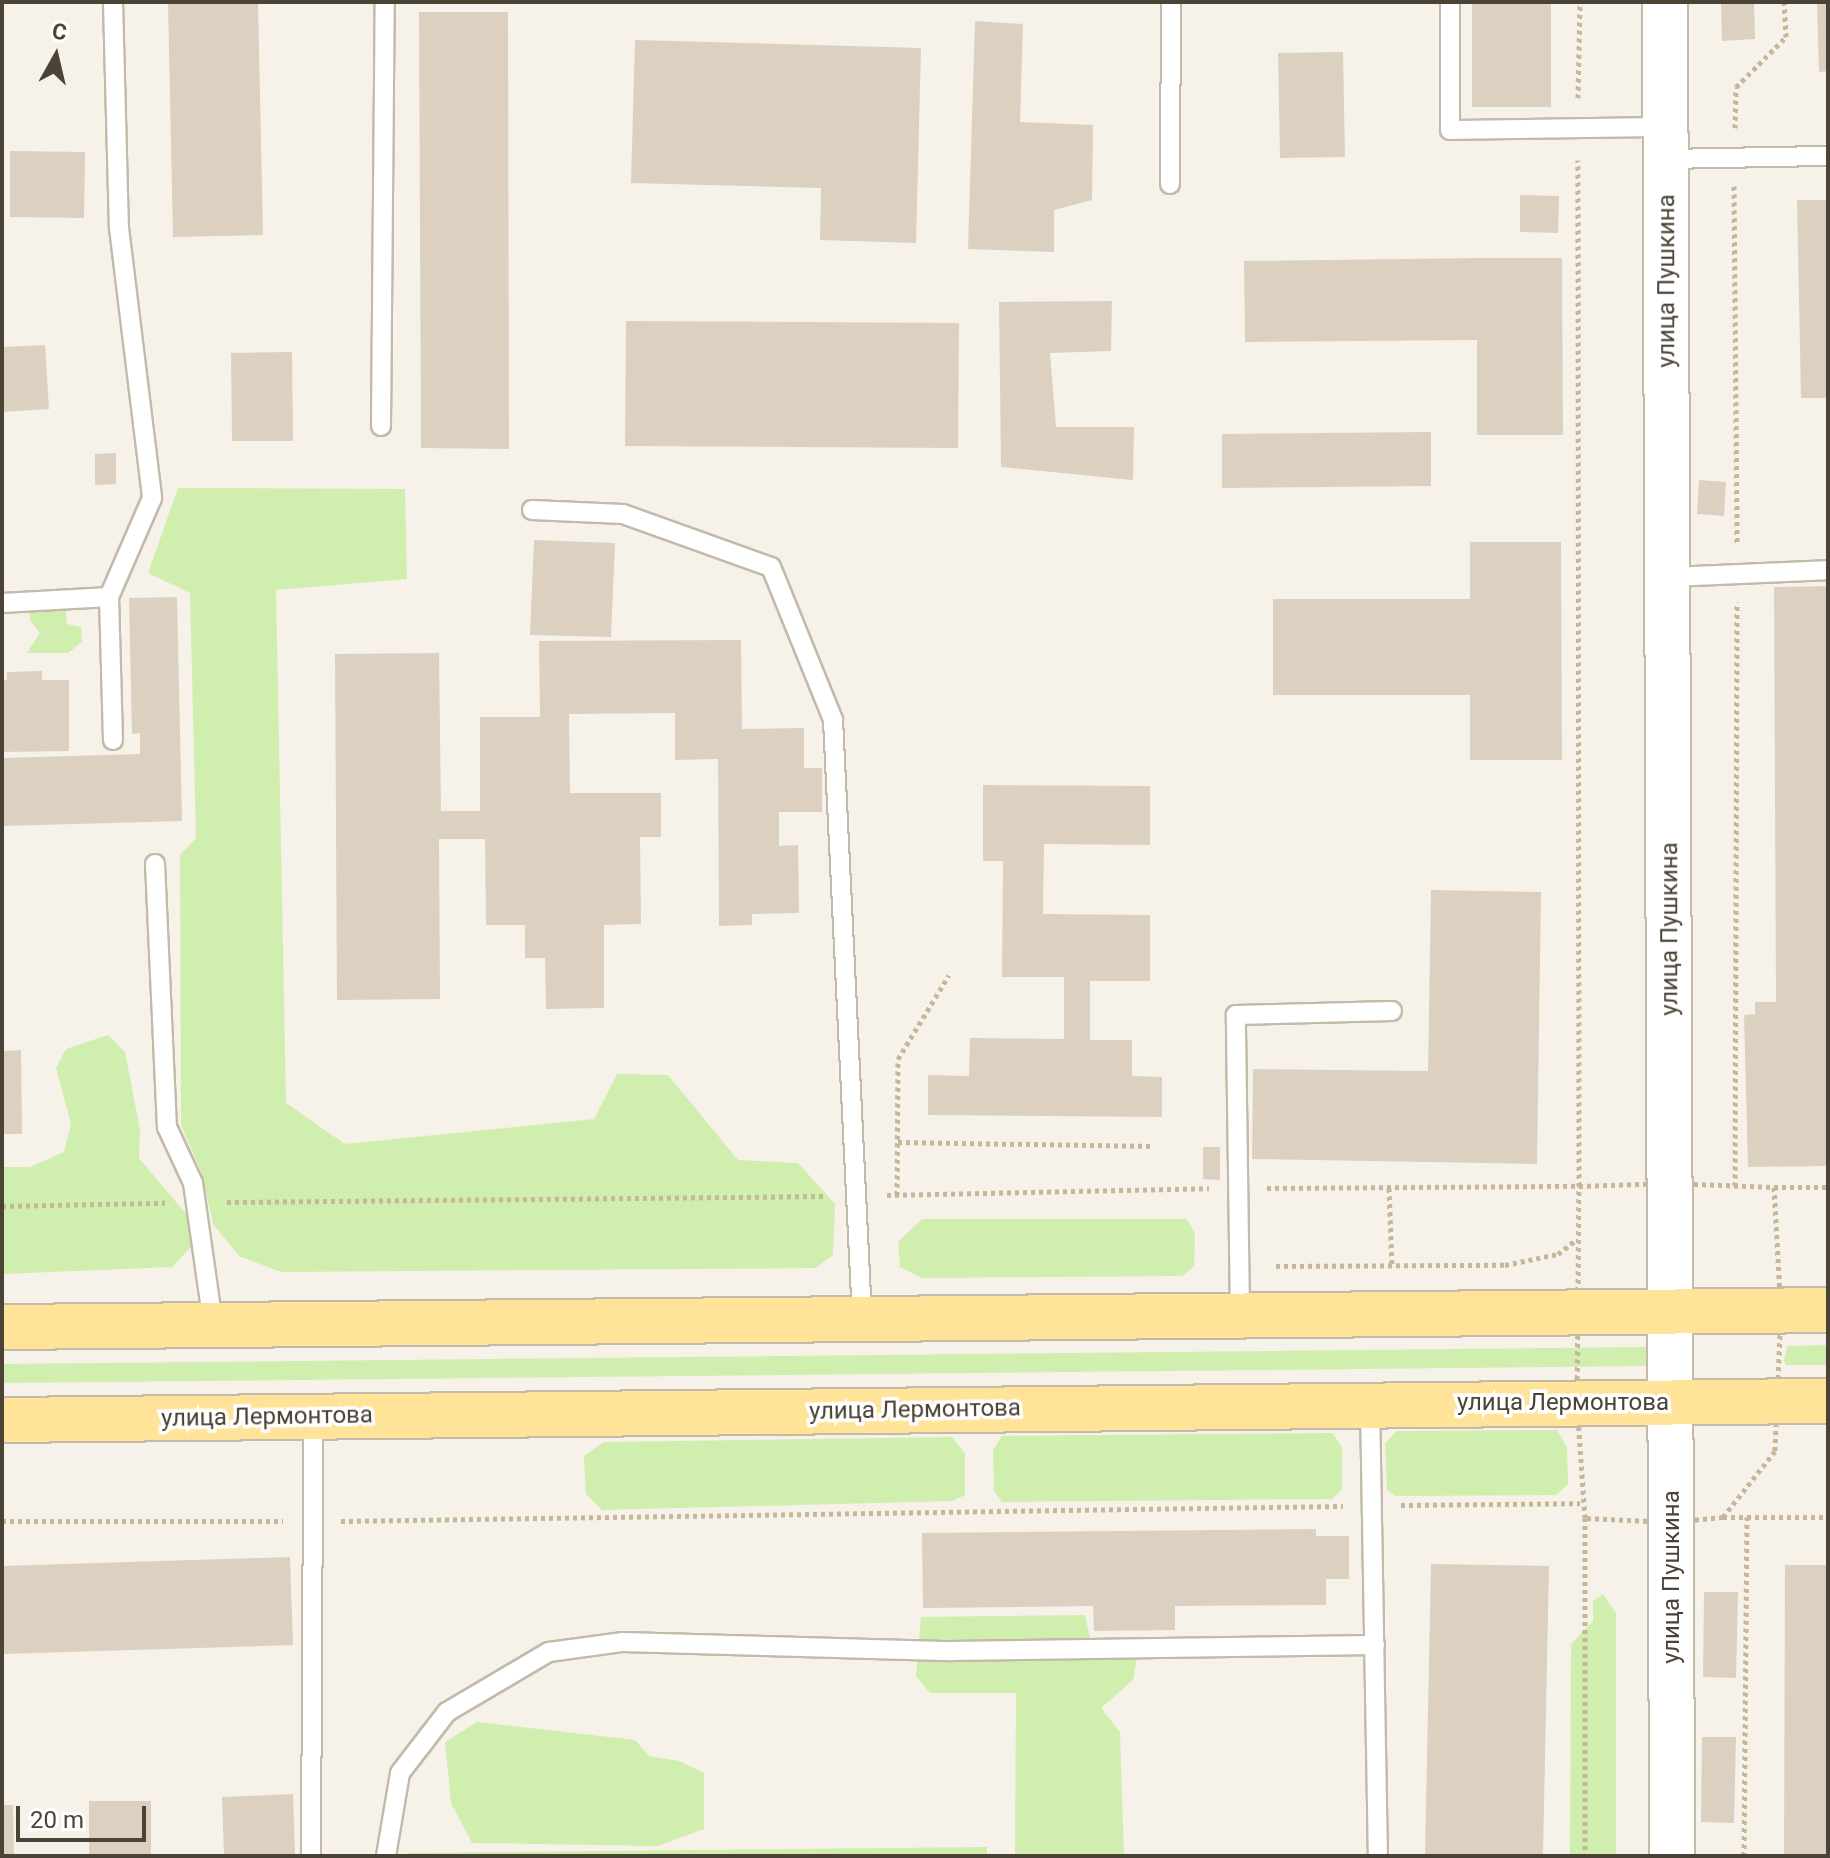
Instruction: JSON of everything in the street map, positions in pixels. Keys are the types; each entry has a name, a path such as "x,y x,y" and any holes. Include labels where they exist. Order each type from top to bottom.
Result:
{"main road":[{"path":"2,1327 1828,1310"},
{"name":"улица Лермонтова","path":"2,1420 1828,1401"}],"street":[{"name":"улица Пушкина","path":"1665,2 1672,1856"}],"lane":[{"path":"113,2 119,228 152,498 109,597 113,740"},
{"path":"381,426 385,2"},
{"path":"1170,184 1171,2"},
{"path":"1450,2 1450,130 1578,129 1666,143 1828,156"},
{"path":"532,510 623,514 771,567 833,720 845,915 852,1181 858,1196 862,1318"},
{"path":"1669,577 1828,570"},
{"path":"2,603 109,597"},
{"path":"155,864 167,1127 193,1183 213,1324"},
{"path":"1240,1315 1236,1015 1392,1011"},
{"path":"1370,1404 1378,1856"},
{"path":"311,1856 313,1417"},
{"path":"386,1856 400,1773 447,1712 549,1652 623,1642 952,1651 1375,1645"}],"path":[{"path":"2,1206 1579,1186 1580,2"},
{"path":"897,1195 898,1059 949,975"},
{"path":"898,1142 1154,1146"},
{"path":"1774,1187 1828,1187"},
{"path":"1389,1188 1392,1265"},
{"path":"1276,1266 1505,1265 1558,1254 1578,1239"},
{"path":"2,1521 314,1521 1580,1503"},
{"path":"1723,1517 1828,1517"},
{"path":"1744,1856 1747,1517"},
{"path":"1585,1518 1585,1856"}],"green space":[{"path":"178,488 405,489 407,579 276,590 286,1103 345,1144 594,1119 617,1074 668,1075 738,1160 798,1163 835,1204 833,1255 816,1268 281,1272 239,1256 213,1224 202,1174 181,1125 180,855 196,838 190,593 148,573"},
{"path":"65,603 67,624 81,627 82,642 68,653 27,653 40,633 30,620 30,612 37,605"},
{"path":"108,1035 125,1052 140,1130 139,1158 192,1221 191,1247 172,1267 2,1274 2,1167 30,1167 64,1152 71,1124 56,1068 66,1049"},
{"path":"922,1219 1187,1219 1195,1234 1194,1266 1182,1276 922,1278 900,1267 898,1242"},
{"path":"1828,1345 1828,1365 1786,1365 1787,1346"},
{"path":"1647,1347 1647,1366 2,1383 2,1364"},
{"path":"1557,1430 1567,1448 1568,1484 1556,1495 1396,1496 1387,1490 1385,1444 1396,1431"},
{"path":"1333,1433 1342,1448 1342,1489 1332,1499 1002,1502 994,1491 993,1450 1002,1436"},
{"path":"952,1437 965,1453 965,1495 953,1501 602,1510 586,1494 584,1456 604,1442"},
{"path":"1603,1594 1616,1613 1616,1856 1570,1856 1571,1644 1593,1621 1593,1601"},
{"path":"1085,1615 1090,1638 1141,1637 1133,1680 1101,1708 1120,1732 1124,1856 1015,1856 1016,1693 930,1693 916,1676 921,1617"},
{"path":"477,1722 635,1740 649,1756 679,1761 704,1773 704,1829 658,1846 472,1843 451,1803 445,1742"},
{"path":"987,1847 987,1856 408,1856 408,1853"}],"building":[{"path":"168,2 258,2 263,235 173,237"},
{"path":"1472,2 1551,2 1551,107 1472,107"},
{"path":"1721,2 1754,2 1755,39 1722,41"},
{"path":"1817,2 1828,2 1828,71 1819,72"},
{"path":"419,12 508,12 509,449 421,448"},
{"path":"975,21 1023,24 1020,122 1093,125 1092,200 1054,210 1054,252 968,249"},
{"path":"635,40 921,48 916,243 820,240 821,188 631,183"},
{"path":"1343,52 1345,157 1280,158 1278,53"},
{"path":"10,151 85,152 84,218 10,217"},
{"path":"1520,195 1559,196 1558,233 1520,232"},
{"path":"1797,200 1828,200 1828,398 1801,398"},
{"path":"1562,258 1563,435 1477,435 1477,340 1245,342 1244,261"},
{"path":"1112,301 1111,351 1050,353 1056,427 1134,427 1133,480 1001,467 999,302"},
{"path":"626,321 959,323 958,448 625,446"},
{"path":"45,345 49,409 2,412 2,347"},
{"path":"292,352 293,441 232,441 231,353"},
{"path":"1431,432 1431,486 1222,488 1222,434"},
{"path":"116,453 116,484 95,485 95,454"},
{"path":"1699,480 1726,482 1724,516 1697,514"},
{"path":"534,540 615,543 611,637 530,635"},
{"path":"1470,542 1561,542 1562,760 1470,760 1470,695 1273,695 1273,599 1470,599"},
{"path":"1828,586 1828,1166 1748,1167 1744,1015 1755,1014 1755,1002 1776,1002 1774,587"},
{"path":"177,597 182,821 2,826 2,758 140,754 140,733 132,734 129,598"},
{"path":"741,640 742,729 804,728 804,768 822,768 822,812 779,812 779,846 798,845 799,913 752,914 752,925 719,926 718,759 675,760 675,713 569,714 570,793 661,793 661,837 640,837 641,924 604,925 604,1008 546,1009 545,958 525,958 525,925 486,925 485,839 439,839 440,999 337,1000 335,654 439,653 441,811 480,811 480,717 540,717 539,641"},
{"path":"42,671 42,680 69,680 69,751 2,752 2,680 7,680 7,672"},
{"path":"983,785 1150,786 1150,845 1044,844 1043,914 1150,915 1150,981 1090,981 1090,1040 1132,1040 1132,1076 1162,1077 1162,1117 928,1115 928,1075 969,1076 970,1038 1064,1039 1064,977 1002,977 1003,861 983,861"},
{"path":"1431,890 1541,892 1537,1164 1252,1159 1253,1069 1428,1071"},
{"path":"21,1050 22,1134 2,1134 2,1051"},
{"path":"1203,1147 1220,1147 1220,1180 1203,1179"},
{"path":"1316,1529 1316,1536 1349,1536 1349,1579 1326,1579 1326,1605 1175,1606 1175,1630 1094,1631 1093,1606 923,1608 922,1533"},
{"path":"290,1557 293,1645 2,1654 2,1566"},
{"path":"1431,1564 1549,1566 1543,1856 1425,1856"},
{"path":"1785,1565 1828,1565 1828,1856 1784,1856"},
{"path":"1704,1592 1738,1592 1736,1678 1703,1677"},
{"path":"1702,1737 1736,1737 1734,1823 1701,1822"},
{"path":"293,1794 295,1856 224,1856 222,1797"},
{"path":"89,1801 151,1801 151,1856 89,1856"},
{"path":"2,1805 13,1805 14,1856 2,1856"}]}
